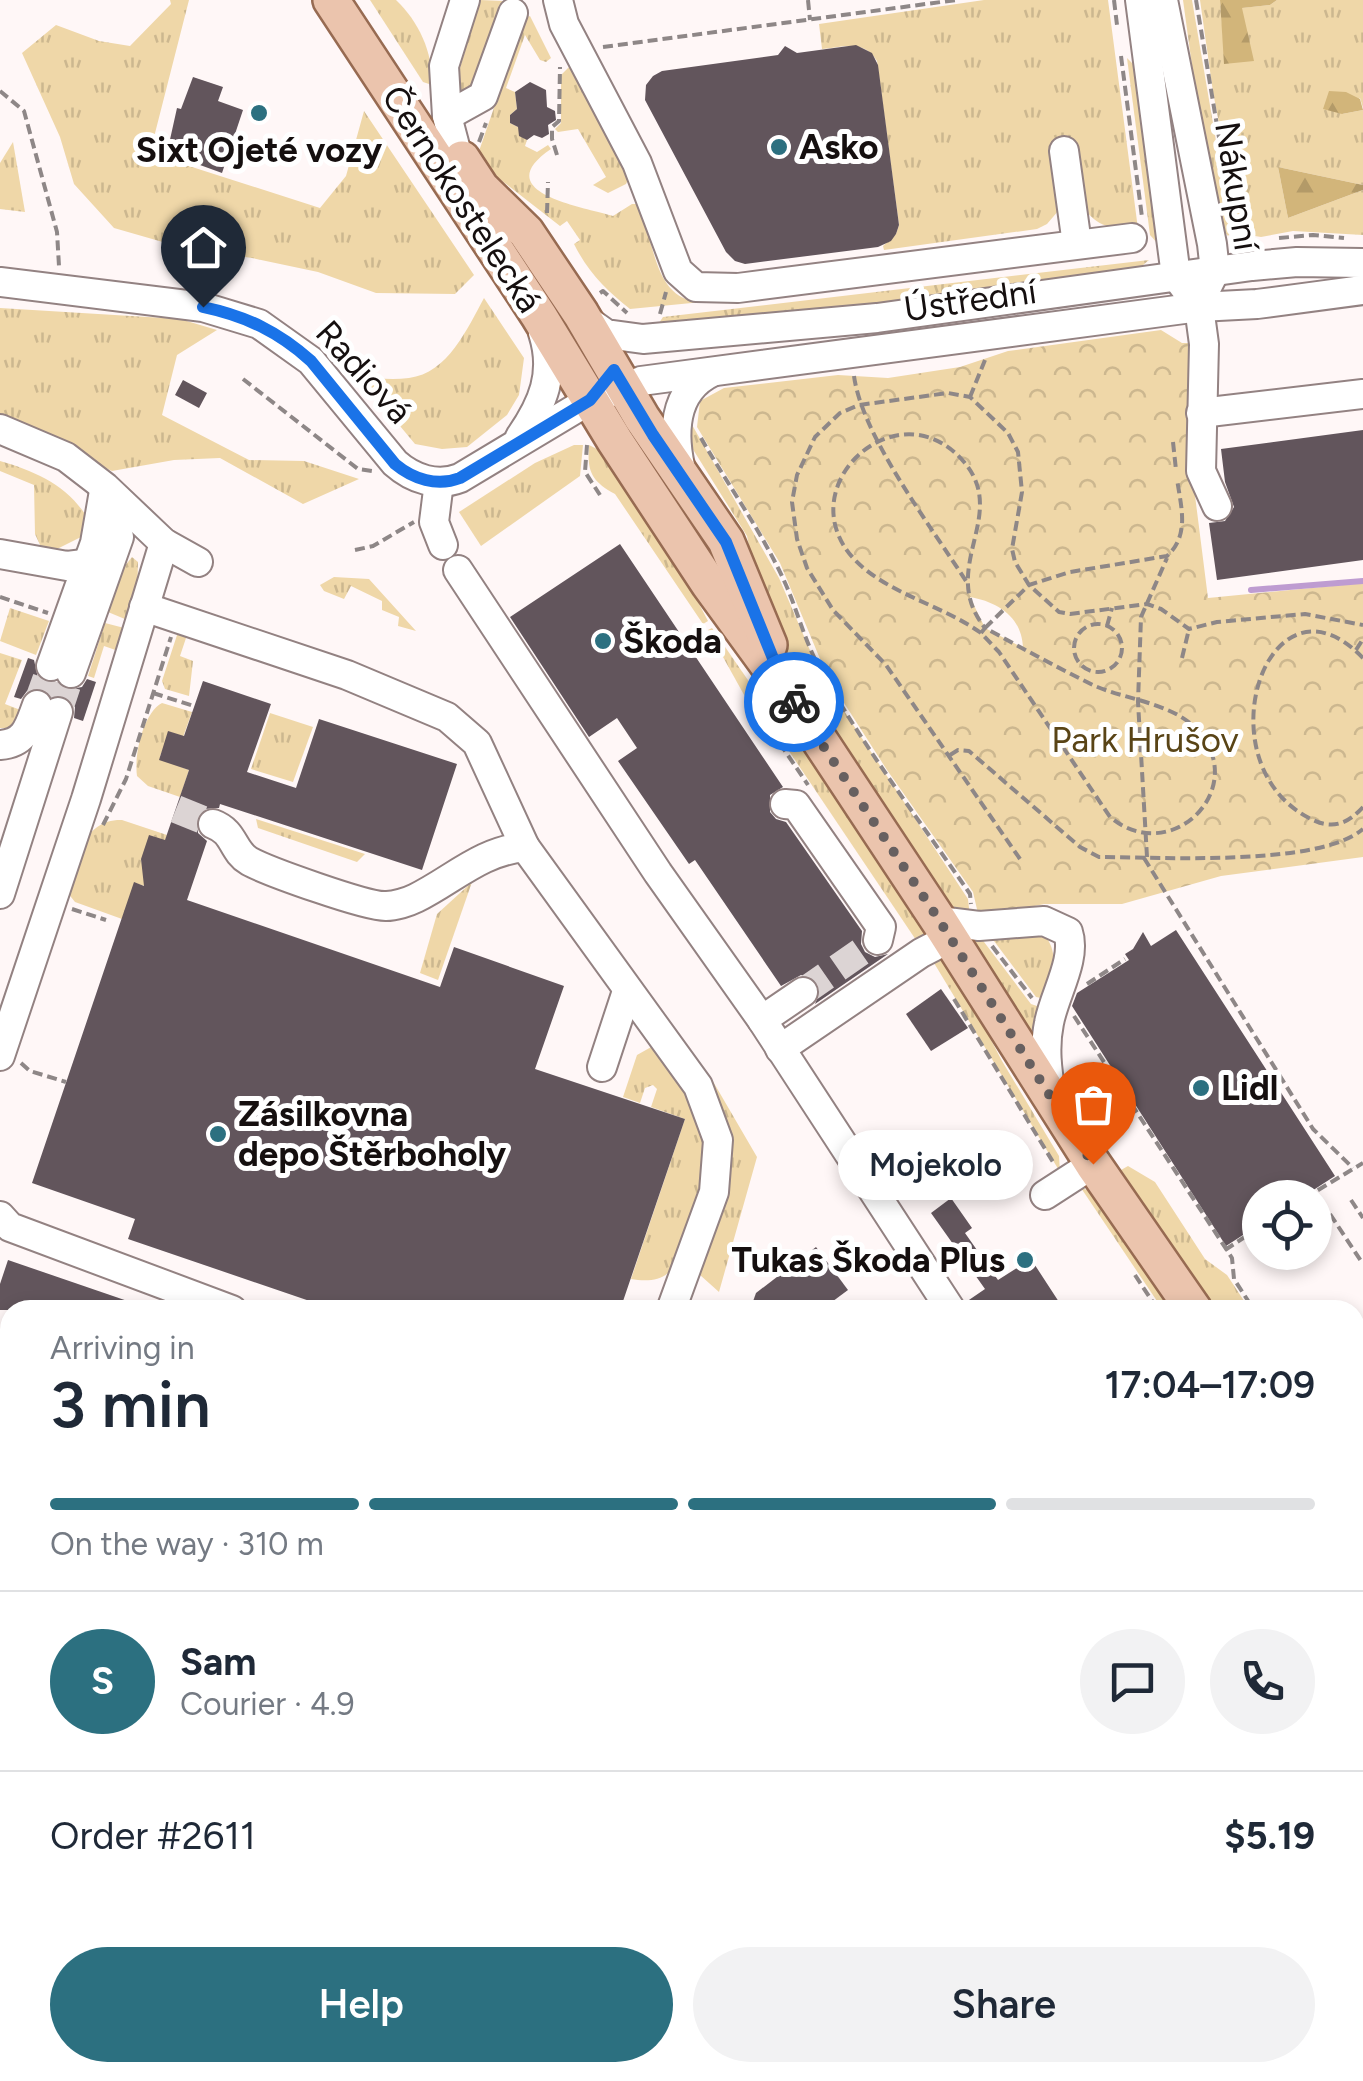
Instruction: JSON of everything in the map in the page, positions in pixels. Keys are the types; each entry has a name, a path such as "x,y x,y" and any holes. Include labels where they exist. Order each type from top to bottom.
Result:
{"main road":[{"name":"Černokostelecká","path":"331,0 709,584 785,688"},
{"name":"Černokostelecká","path":"358,0 459,141 482,188 526,232 726,542 785,688"},
{"path":"785,688 958,931 1052,1099 1187,1300"}],"street":[{"path":"459,141 444,58 465,0"},
{"path":"558,0 564,24 646,184 678,271 696,287 738,288 1138,235"},
{"name":"Nákupní","path":"1140,0 1176,276 1199,307"},
{"name":"Nákupní","path":"1163,0 1189,118 1214,271 1199,307"},
{"path":"459,141 484,96 512,13"},
{"path":"1064,151 1077,244"},
{"name":"Ústřední","path":"581,314 590,324 613,336 652,338 877,318 1297,262 1363,263"},
{"name":"Radiová","path":"0,282 203,307 258,324 311,361 395,464 437,496"},
{"name":"Ústřední","path":"619,378 713,372 1199,307 1363,290"},
{"path":"1199,307 1204,344 1201,471 1217,506"},
{"path":"513,446 537,411 548,378 548,348 538,316"},
{"path":"443,545 436,531 437,496 460,478 590,400 619,378 631,352 652,338"},
{"path":"684,480 677,446 679,410 693,383 713,372"},
{"path":"1202,413 1363,394"},
{"path":"0,429 66,457 105,487 164,544 198,562"},
{"path":"61,670 99,562 105,487"},
{"path":"0,1056 86,799 164,544"},
{"path":"0,554 67,566 99,562"},
{"path":"458,570 945,1300"},
{"path":"144,607 347,675 448,717 476,743 525,847 698,1086 718,1140 714,1192 675,1300"},
{"path":"0,745 13,744 26,735 47,709 10,836 0,894"},
{"path":"785,804 796,805 881,927 878,940"},
{"path":"213,824 226,828 245,859 356,901 386,906 414,899 479,858 525,847"},
{"path":"780,1049 958,931 1044,921 1068,932 1070,952 1051,1003 1046,1042 1052,1099"},
{"path":"602,1067 627,991"},
{"path":"762,1020 803,992"},
{"path":"1051,1003 1068,1050"},
{"path":"1053,1190 1093,1164"},
{"path":"0,1216 10,1227 205,1300"}],"path":[{"path":"808,0 810,20"},
{"path":"589,49 956,0"},
{"path":"1114,0 1117,25"},
{"path":"1196,0 1231,210"},
{"path":"1121,56 1138,235"},
{"path":"557,155 552,127 559,121 558,71 563,63"},
{"path":"0,91 24,111 57,232 60,290"},
{"path":"459,141 487,121"},
{"path":"533,207 549,221 548,182"},
{"path":"970,397 988,353"},
{"path":"853,372 859,405 878,441 966,582 983,631 1103,809 1118,824 1146,834 1176,830 1200,812 1213,783 1214,762 1207,743 1193,726 1174,714 1097,686 983,631 877,576 846,549 834,511 838,486 856,456 878,441 907,434 936,440 970,468 981,507 966,582"},
{"path":"243,379 358,470 409,475"},
{"path":"1020,859 879,656 822,595 797,540 792,502 802,461 832,419 859,405 948,392 970,397 1008,433 1018,452 1022,492 1012,556 1029,586 1059,612 1147,604 1189,629 1217,622 1305,614 1363,625"},
{"path":"696,430 760,534 834,692 887,777 970,894"},
{"path":"587,440 585,472 600,495"},
{"path":"1172,442 1183,520 1180,541 1167,556 1140,617 1138,702 1145,857 1313,1129 1353,1168"},
{"path":"355,550 373,546 437,496"},
{"path":"983,631 1029,586 1070,572 1167,556"},
{"path":"0,597 46,613 60,612"},
{"path":"1107,626 1112,608"},
{"path":"1107,626 1122,644 1119,660 1106,671 1090,671 1077,662 1074,639 1084,627 1107,626"},
{"path":"1182,658 1189,629"},
{"path":"1363,658 1356,650 1314,630 1289,637 1264,668 1252,720 1260,766 1288,805 1309,818 1336,826 1363,807"},
{"path":"1356,650 1363,638"},
{"path":"153,693 194,706"},
{"path":"950,755 963,750 977,757 1088,853 1099,857 1289,852 1344,842 1363,829"},
{"path":"63,906 106,920"},
{"path":"958,931 1051,1003 1232,1258 1234,1279 1248,1300"},
{"path":"1082,988 1124,960"},
{"path":"954,999 1059,1173 1053,1190"},
{"path":"1332,1181 1363,1162"},
{"path":"1351,1200 1363,1218"},
{"path":"1332,1217 1363,1264"},
{"path":"1225,1250 1242,1239"},
{"path":"1126,1262 1151,1300"}],"green space":[{"path":"170,0 189,0 153,141 164,158 320,208 346,176 364,111 474,275 455,294 376,293 318,272 187,249 114,228 74,184 60,137 22,53 56,25 99,41 130,46 171,4"},
{"path":"370,0 396,0 411,17 427,49 432,85 423,82"},
{"path":"480,0 524,2 480,90 465,97 457,78"},
{"path":"984,0 1108,0 1138,229 1100,223 1082,205 1059,210 1037,229 884,250 899,225 877,61 859,47 822,49 819,24"},
{"path":"1183,0 1192,0 1230,223 1228,236 1221,228 1198,109"},
{"path":"1200,0 1220,0 1225,63 1241,8 1270,5 1277,0 1363,0 1363,108 1360,98 1342,114 1363,110 1363,185 1278,167 1288,218 1363,190 1363,235 1293,231 1261,237 1239,228"},
{"path":"1220,0 1277,0 1270,5 1242,8 1254,61 1224,64"},
{"path":"530,16 551,58 546,62 540,60 525,35 506,88 515,92 517,109 510,115 510,123 527,140 525,146 537,152 548,145 551,149 534,164 529,177 535,187 547,196 613,216 638,204 664,280 686,299 702,302 630,309 585,263 574,244 580,240 567,221 560,226 497,177 478,154 525,18"},
{"path":"1127,58 1136,67 1158,244 1150,235"},
{"path":"572,64 630,176 626,184 608,193 593,185 606,177 578,129 555,129 561,123 561,75"},
{"path":"1329,91 1346,92 1360,99 1363,110 1342,114 1323,109"},
{"path":"13,142 25,212 0,209 0,163"},
{"path":"1278,167 1363,185 1363,190 1288,218"},
{"path":"1149,260 1137,270 940,297 657,326 663,317"},
{"path":"484,298 524,358 519,395 507,415 467,447 442,449 415,444 360,378 409,378 435,368 455,348"},
{"path":"0,308 180,319 217,330 177,355 162,415 249,460 304,461 359,479 303,504 220,458 174,460 112,471 0,419"},
{"name":"Park Hrušov","path":"1161,330 1189,343 1191,464 1208,598 1363,583 1363,857 1221,876 1122,904 1044,904 979,918 973,892 828,678 780,563 697,427 700,401 724,388 838,375 888,378 960,367 1008,351","holes":["970,597 1007,613 1018,628 1023,648 985,628"]},
{"path":"691,423 779,578 821,676 968,899 970,917 948,906 787,666 759,595 747,536 689,443"},
{"path":"574,445 583,445 580,476 481,546 459,512 535,463"},
{"path":"589,445 605,453 666,541 708,621 703,624 615,494 596,480 590,469"},
{"path":"0,461 38,475 71,497 88,519 83,536 55,550 41,547 35,534 34,485 0,471"},
{"path":"132,557 138,562 132,622 108,612 123,568"},
{"path":"334,577 369,579 416,631 398,626 399,617 382,610 382,601 351,586 344,599 324,591 320,585"},
{"path":"10,608 49,621 36,655 0,641"},
{"path":"105,623 132,630 124,653 104,646 94,678 88,676"},
{"path":"712,628 752,686 748,702 708,630"},
{"path":"178,632 199,638 186,638 180,656 193,661 189,696 165,689 162,681"},
{"path":"0,653 22,660 5,704 23,711 12,728 0,728"},
{"path":"761,691 789,719 931,934 918,943 756,702"},
{"path":"162,703 192,712 182,740 171,732 160,756 189,770 180,797 148,786 137,776 141,735 155,708"},
{"path":"270,713 313,727 293,782 251,769"},
{"path":"256,819 365,854 357,862 258,828"},
{"path":"122,820 167,835 164,844 141,859 148,887 135,883 122,919 75,902 67,892 78,855 90,834 98,826"},
{"path":"472,882 438,980 420,973 437,914"},
{"path":"963,932 978,934 1031,1004 1043,1008 1038,1049"},
{"path":"988,933 1044,935 1053,957 1046,999 1036,997"},
{"path":"944,950 1002,1061 1059,1156 1060,1172 931,958"},
{"path":"653,1046 667,1053 693,1104 704,1131 705,1162 691,1227 676,1263 664,1276 640,1280 631,1279 685,1119 651,1107 657,1089 653,1085 645,1088 640,1103 623,1097 637,1055"},
{"path":"711,1078 757,1157 719,1292 700,1275 718,1218 730,1139"},
{"path":"1128,1166 1155,1182 1205,1259 1227,1275 1243,1300 1210,1300 1121,1170"},
{"path":"1081,1188 1094,1192 1169,1300 1156,1300"}],"building":[{"name":"Asko","path":"856,45 872,53 878,65 899,225 896,234 878,247 745,264 735,261 726,252 645,100 646,85 662,71 778,55 785,46 797,53"},
{"path":"193,77 223,87 218,101 243,110 222,173 167,153 177,108 181,109"},
{"path":"530,82 546,90 547,107 555,111 556,120 548,125 549,134 527,140 510,123 510,115 517,109 515,92"},
{"path":"183,380 207,393 199,408 175,395"},
{"path":"1363,430 1363,560 1217,580 1209,523 1225,521 1234,507 1225,482 1221,449"},
{"path":"620,544 783,787 770,795 770,812 786,822 862,931 865,952 875,957 888,954 815,1004 820,992 817,981 801,975 781,986 695,860 689,864 618,761 637,748 617,718 589,737 510,617"},
{"path":"28,658 34,660 38,678 46,683 57,682 66,690 82,687 87,679 96,682 83,721 74,718 75,707 64,696 52,696 44,689 27,691 21,699 14,697"},
{"path":"203,681 271,704 247,772 296,788 319,719 457,764 422,870 220,804 219,808 204,809 197,817 198,833 207,841 187,900 440,987 454,947 564,986 535,1069 685,1119 623,1300 307,1300 128,1239 135,1219 32,1183 134,882 144,886 141,859 149,835 165,840 189,770 159,760 168,731 184,736"},
{"name":"Lidl","path":"1176,930 1335,1176 1329,1180 1242,1180 1242,1236 1226,1246 1072,1006 1077,993 1129,960 1125,954 1133,949 1143,932 1151,946"},
{"path":"941,989 968,1028 931,1051 906,1014"},
{"path":"951,1198 972,1228 965,1233 998,1280 1031,1259 1058,1300 969,1300 985,1289 931,1213"},
{"path":"816,1247 848,1290 834,1300 754,1300 756,1293"},
{"path":"8,1260 125,1300 0,1300 0,1284"}],"waterway":[{"path":"1251,590 1363,581"}],"tunnel":[{"path":"37,705 51,666"},
{"path":"58,712 71,673"},
{"path":"176,809 213,824"},
{"path":"803,992 878,940"}],"way so far":[{"path":"794,702 939,920 1093,1164"}],"place":[{"name":"Sixt Ojeté vozy","path":"259,113"},
{"name":"Asko","path":"779,147"},
{"name":"Škoda","path":"603,641"},
{"name":"Lidl","path":"1201,1088"},
{"name":"Zásilkovna depo Štěrboholy","path":"218,1134"},
{"name":"Mojekolo","path":"1093,1164"},
{"name":"Tukas Škoda Plus","path":"1025,1260"}],"route":[{"path":"203,307 241,316 278,334 311,361 395,464 409,475 439,482 460,478 590,400 614,370 726,542 794,702"}]}
